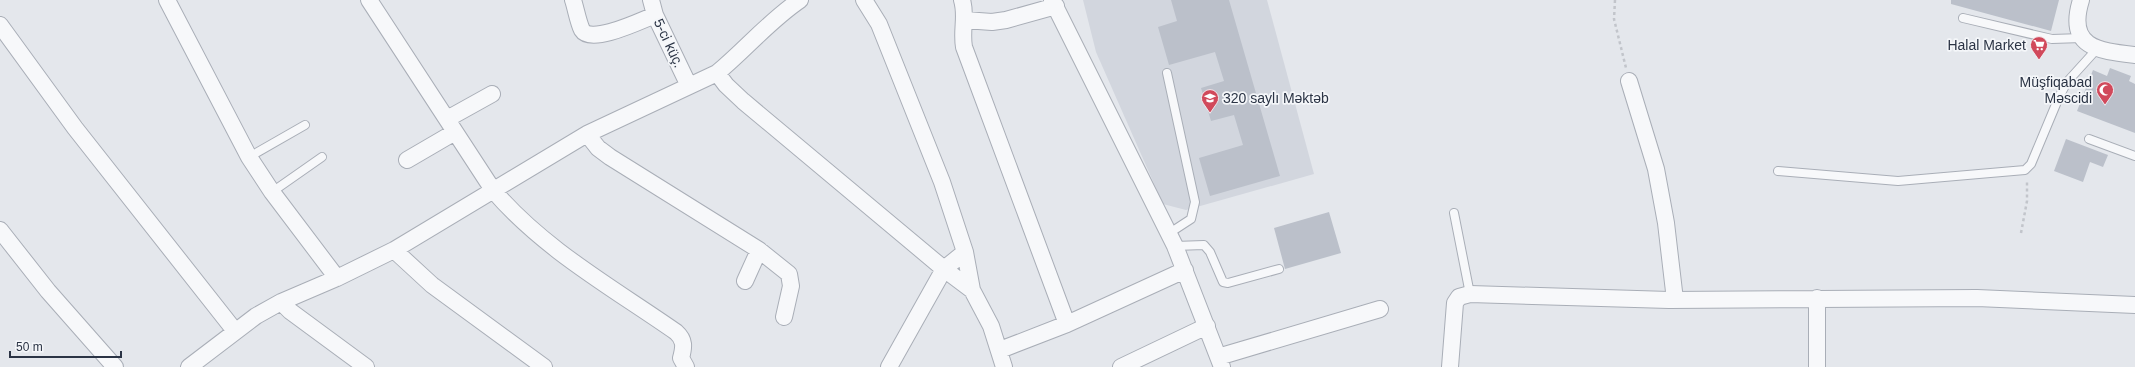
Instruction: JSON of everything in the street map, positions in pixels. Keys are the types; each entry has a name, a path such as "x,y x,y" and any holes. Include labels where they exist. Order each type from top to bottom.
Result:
{"street":[{"path":"166,0 249,157 272,192 337,278"},
{"path":"369,0 492,190 505,205 549,245 676,332 682,338 684,346 681,358 686,367"},
{"path":"573,0 583,31 589,36 599,36 653,7"},
{"path":"190,367 256,316 281,302 337,278 394,250 587,134 717,73 735,58 763,28 800,0"},
{"path":"864,0 879,24 942,182 965,252 972,290 991,326 1000,350 1004,367"},
{"path":"962,0 966,11 962,34 964,47 1067,324"},
{"path":"2081,0 2078,26 2082,38 2096,50 2135,56"},
{"path":"965,20 992,22 1006,20 1054,3 1172,240 1220,362 1380,309"},
{"name":"5-ci küç.","path":"653,7 689,86"},
{"path":"0,25 75,128 235,331"},
{"path":"717,73 726,85 743,101 944,269 972,290"},
{"path":"1629,81 1656,169 1666,223 1675,300"},
{"path":"407,160 492,94"},
{"path":"587,134 598,148 759,250 789,274 791,286 784,317"},
{"path":"0,230 48,291 115,367"},
{"path":"394,250 432,285 544,367"},
{"path":"745,281 759,250"},
{"path":"892,366 944,269 965,252"},
{"path":"1000,350 1067,324 1185,270"},
{"path":"1450,367 1454,303 1459,297 1470,294 1675,300 1977,298 2135,305"},
{"path":"1817,298 1817,367"},
{"path":"281,302 290,311 366,367"},
{"path":"1121,367 1207,326"}],"lane":[{"path":"1963,18 2052,39 2082,38"},
{"path":"1778,171 1898,181 2025,170 2031,164 2059,97 2067,82 2096,50"},
{"path":"1167,73 1195,202 1191,219 1172,240"},
{"path":"249,157 305,125"},
{"path":"2089,139 2135,156"},
{"path":"272,192 322,157"},
{"path":"1454,213 1470,294"},
{"path":"1172,240 1204,245 1210,252 1223,282 1228,283 1280,269"}],"path":[{"path":"1615,0 1614,19 1629,81"},
{"path":"2021,233 2029,186 2025,170"}],"shaded area":[{"name":"320 saylı Məktəb","path":"1083,0 1267,0 1314,174 1186,210 1163,204 1096,52"}],"building":[{"path":"1171,0 1229,0 1280,176 1210,196 1199,158 1243,145 1234,115 1211,121 1201,88 1224,81 1215,52 1169,65 1158,27 1177,21"},
{"path":"1951,0 2059,0 2051,31 1951,4"},
{"path":"2110,68 2131,76 2129,81 2135,84 2135,133 2077,111 2093,70 2107,76"},
{"path":"2066,139 2108,155 2103,167 2090,162 2083,182 2054,171"},
{"path":"1329,212 1341,253 1285,269 1274,228"}],"place":[{"name":"Halal Market","path":"2039,60"},
{"name":"Müşfiqabad Məscidi","path":"2105,105"},
{"name":"320 saylı Məktəb","path":"1210,113"}]}
